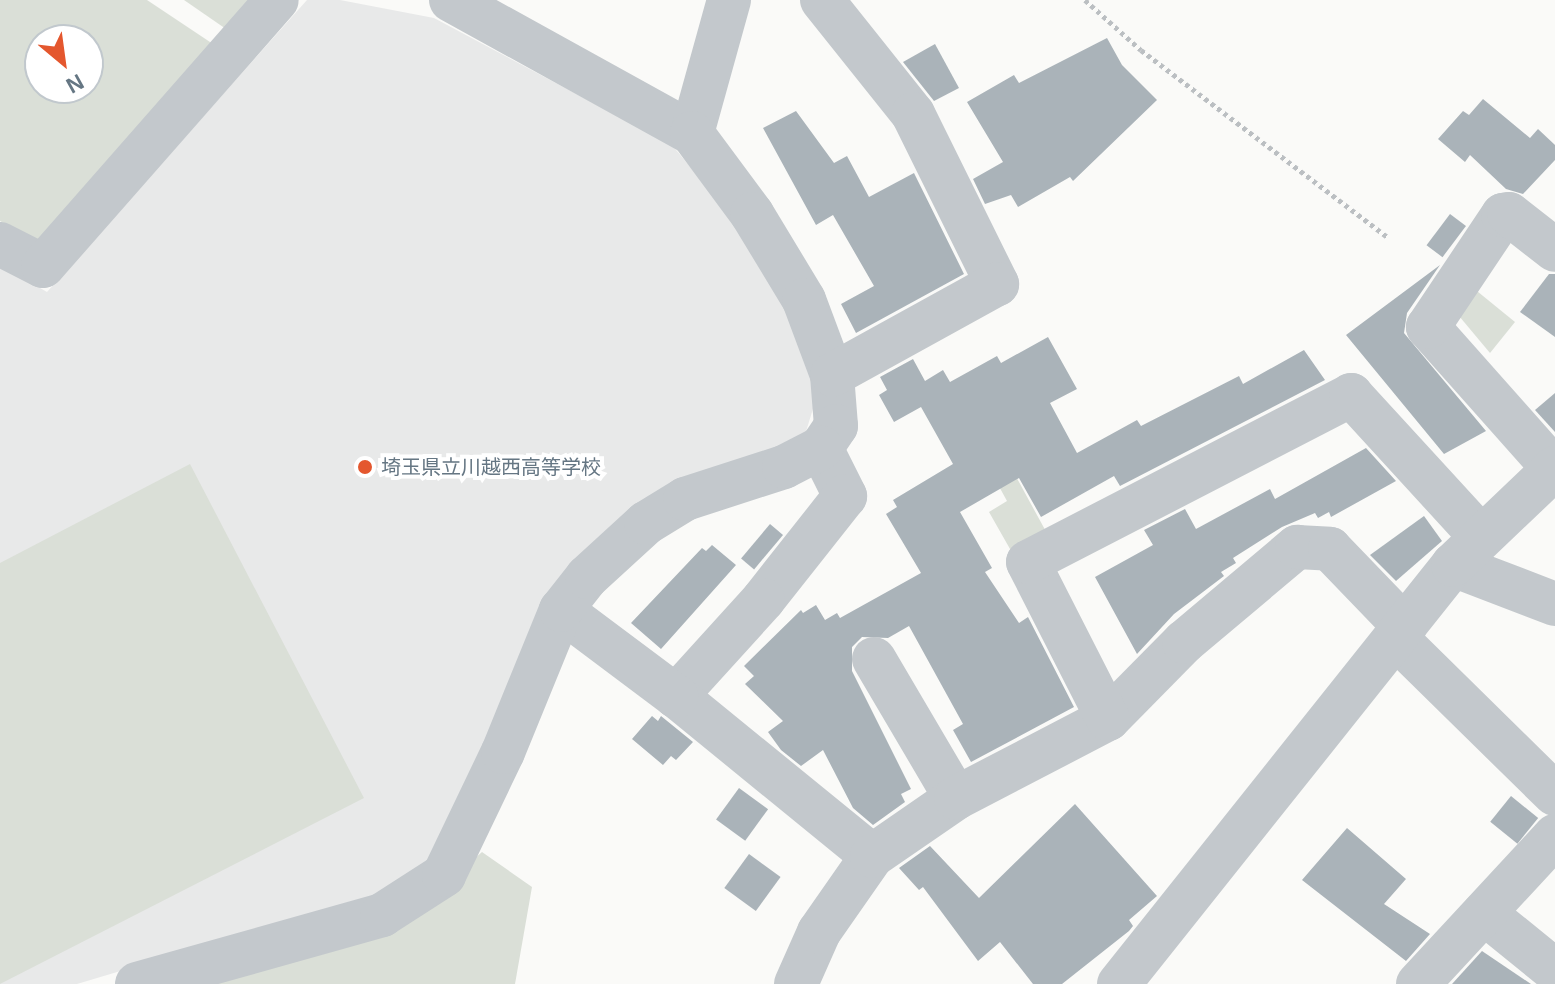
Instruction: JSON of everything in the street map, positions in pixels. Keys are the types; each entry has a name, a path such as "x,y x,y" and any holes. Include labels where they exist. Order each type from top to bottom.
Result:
{"street":[{"path":"0,244 43,266 277,0"},
{"path":"137,984 382,915 444,875 503,752 561,610 587,577 646,523 685,499 784,467 821,448 836,426 832,375 804,300 752,214 692,133 451,0"},
{"path":"692,133 729,0"},
{"path":"822,0 913,114 997,284 832,375"},
{"path":"1119,984 1466,550 1554,468 1428,327 1503,215 1509,214 1555,250"},
{"path":"1108,719 1028,562 1351,395 1466,550 1555,604"},
{"path":"676,696 763,600 845,496 821,448"},
{"path":"796,984 819,932 872,856 956,798 1108,719 1184,642 1297,547 1330,549 1401,633 1555,794"},
{"path":"561,610 676,696 872,856"},
{"path":"874,659 956,798"},
{"path":"1418,984 1555,836"},
{"path":"1484,913 1552,968"}],"path":[{"path":"1085,0 1141,50 1387,237"}],"shaded area":[{"path":"0,0 147,0 213,44 41,243 0,221"},
{"path":"184,0 260,0 226,29"},
{"name":"埼玉県立川越西高等学校","path":"307,0 340,0 434,18 672,145 730,215 772,279 820,386 804,438 657,496 484,755 427,863 382,893 77,984 0,984 0,265 47,292"},
{"path":"1472,287 1515,322 1490,353 1454,310"},
{"path":"996,440 1049,537 1014,556 989,512 1007,501 979,450"},
{"path":"190,464 364,798 0,984 0,563"},
{"path":"482,852 532,887 515,984 193,984 400,925"}],"building":[{"path":"1107,38 1122,65 1157,100 1073,181 1070,177 1018,207 1011,195 985,204 973,179 1003,162 967,102 1014,75 1019,83"},
{"path":"935,44 959,88 934,101 903,62"},
{"path":"1483,99 1530,138 1538,129 1555,145 1555,160 1523,194 1506,189 1470,155 1465,162 1438,139 1463,111 1469,115"},
{"path":"796,111 834,163 847,156 869,197 914,173 964,274 856,333 841,304 874,286 833,215 816,225 763,128"},
{"path":"1450,214 1466,226 1443,257 1427,245"},
{"path":"1440,265 1407,313 1404,333 1486,431 1444,454 1346,335"},
{"path":"1549,274 1555,274 1555,337 1520,312"},
{"path":"1048,337 1077,389 1050,403 1077,453 1137,420 1141,426 1239,376 1243,384 1304,350 1325,380 1120,486 1114,476 1041,517 1019,478 960,512 992,568 985,572 1019,623 1028,617 1074,707 971,762 953,730 963,724 909,626 888,638 862,637 852,647 852,671 911,789 901,794 905,802 873,825 853,808 823,750 801,766 781,750 768,732 783,721 745,684 754,676 744,666 801,610 803,613 816,605 825,620 837,613 840,618 921,573 886,514 897,507 893,500 953,464 921,407 894,422 879,395 887,390 880,377 913,359 925,381 943,370 950,382 997,356 1001,363"},
{"path":"1555,393 1555,432 1535,410"},
{"path":"1366,448 1396,481 1331,517 1329,512 1318,518 1315,513 1282,527 1233,558 1236,563 1221,572 1224,576 1174,614 1137,654 1095,577 1153,545 1144,530 1185,509 1196,529 1270,489 1275,499"},
{"path":"1424,516 1442,541 1396,581 1370,555"},
{"path":"770,524 783,535 754,569 741,558"},
{"path":"712,545 736,565 661,649 631,623 702,548 706,551"},
{"path":"652,716 658,721 661,716 693,742 676,760 671,756 663,765 632,739"},
{"path":"739,788 768,809 745,841 716,820"},
{"path":"1511,796 1538,818 1517,844 1490,822"},
{"path":"1075,804 1157,896 1129,920 1133,926 1129,931 1062,984 1033,984 1000,942 978,961 923,887 919,890 899,868 930,846 979,898"},
{"path":"1347,828 1406,879 1384,904 1430,934 1406,961 1302,880"},
{"path":"749,854 781,877 756,911 724,888"},
{"path":"1482,951 1531,984 1452,984"}],"place":[{"name":"埼玉県立川越西高等学校","path":"365,467"}]}
